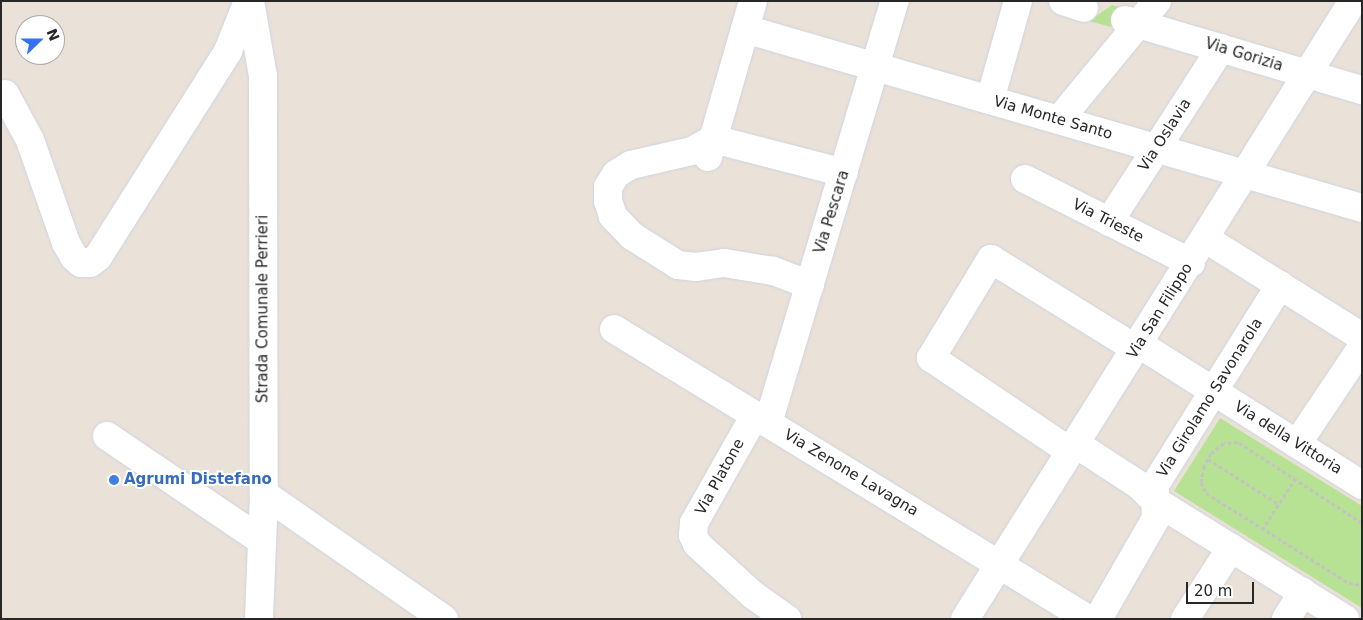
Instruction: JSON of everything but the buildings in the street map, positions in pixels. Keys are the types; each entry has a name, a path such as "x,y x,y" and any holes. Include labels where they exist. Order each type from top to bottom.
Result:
{"street":[{"path":"5,94 30,140 66,244 74,257 81,263 90,263 98,257 228,51 249,1"},
{"name":"Strada Comunale Perrieri","path":"249,1 263,76 264,494 259,619"},
{"path":"710,151 753,1"},
{"name":"Via Pescara","path":"762,419 810,285 895,1"},
{"path":"990,100 1018,1"},
{"path":"1060,120 1132,22 1157,1"},
{"name":"Via San Filippo","path":"965,619 1191,263 1353,1"},
{"name":"Via Gorizia","path":"1132,22 1362,90"},
{"name":"Via Monte Santo","path":"745,29 1362,208"},
{"name":"Via Oslavia","path":"1109,222 1221,48"},
{"path":"810,285 773,270 724,264 696,267 678,265 632,236 613,216 608,202 608,186 616,174 632,165 692,152 710,151 844,173"},
{"name":"Via Trieste","path":"1025,179 1191,263"},
{"path":"1206,238 1362,337"},
{"name":"Via della Vittoria","path":"1073,448 931,358 991,259 1214,391 1362,485"},
{"name":"Via Girolamo Savonarola","path":"1098,619 1156,518 1155,484 1280,285"},
{"name":"Via Zenone Lavagna","path":"614,329 1088,619"},
{"path":"1297,444 1362,347"},
{"name":"Via Platone","path":"762,419 694,523 692,535 697,544 753,595 787,619"},
{"path":"107,436 262,541"},
{"path":"1073,448 1139,484 1154,500 1346,619"},
{"path":"264,494 444,619"},
{"path":"1186,619 1230,548"},
{"path":"1286,619 1302,592"}],"path":[{"path":"1362,522 1238,442 1224,443 1208,459 1201,482 1206,493 1349,583 1362,585"},
{"path":"1208,459 1278,504"},
{"path":"1262,530 1295,478"}],"green space":[{"path":"1112,5 1119,7 1111,27 1089,21"},
{"path":"1220,418 1362,506 1362,608 1174,491"}],"place":[{"name":"Agrumi Distefano","path":"114,480"}]}
